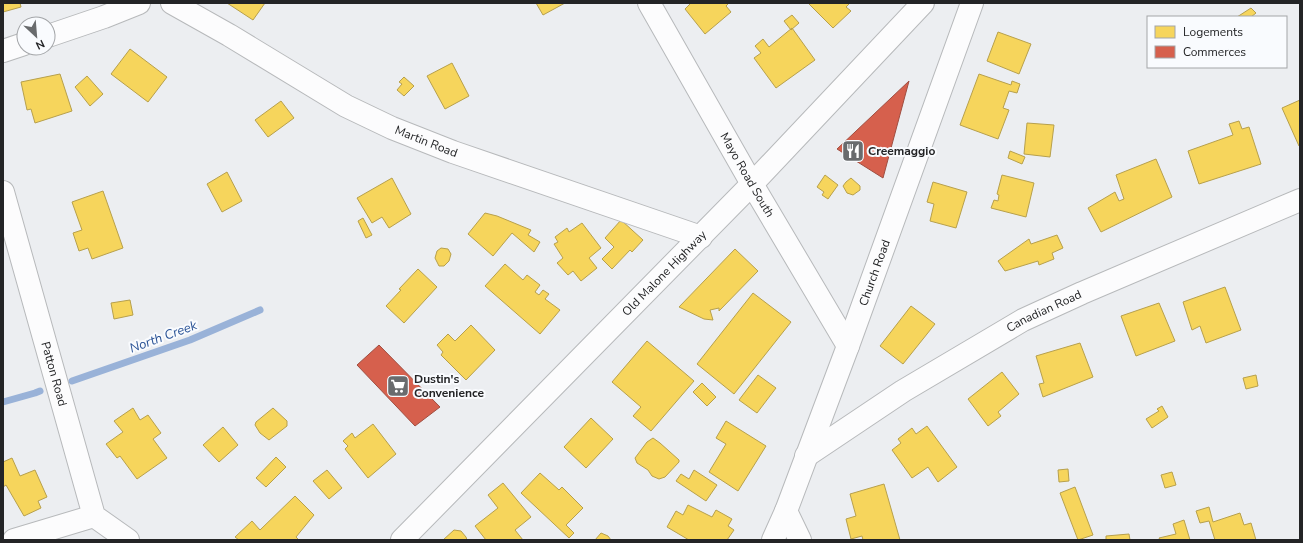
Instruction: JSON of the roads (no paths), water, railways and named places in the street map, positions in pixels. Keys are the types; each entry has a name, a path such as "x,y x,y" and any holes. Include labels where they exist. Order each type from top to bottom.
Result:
{"street":[{"path":"56,33 139,3"},
{"name":"Martin Road","path":"172,3 229,35 346,106 392,128 453,152 700,237"},
{"name":"Mayo Road South","path":"649,3 752,184 848,346"},
{"name":"Old Malone Highway","path":"402,540 752,184 923,3"},
{"name":"Church Road","path":"773,540 786,511 848,346 972,3"},
{"path":"3,51 16,47"},
{"name":"Patton Road","path":"3,192 94,516"},
{"name":"Canadian Road","path":"806,456 903,391 1023,320 1082,293 1300,200"},
{"path":"786,511 800,540"},
{"path":"14,540 94,516 128,540"}],"waterway":[{"name":"North Creek","path":"72,381 190,340 260,310"},
{"name":"North Creek","path":"3,402 40,391"}],"place":[{"name":"Creemaggio","path":"853,151"},
{"name":"Dustin's Convenience","path":"398,386"}]}
